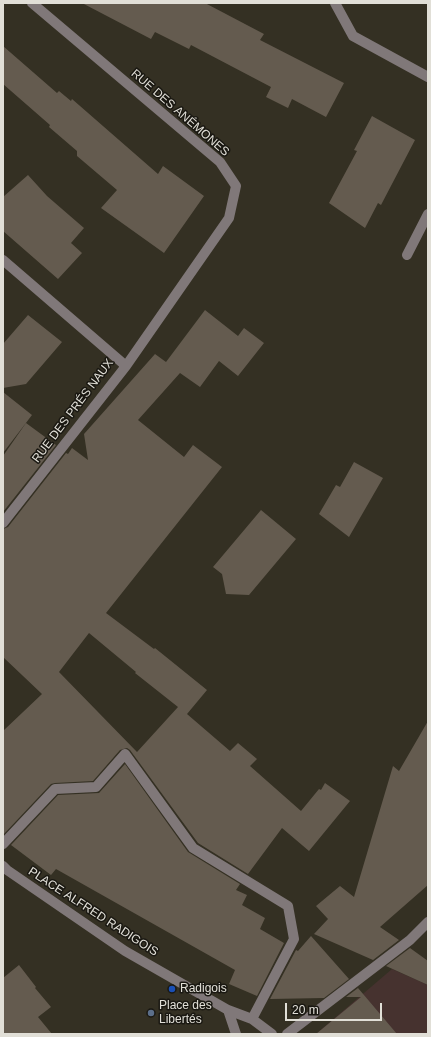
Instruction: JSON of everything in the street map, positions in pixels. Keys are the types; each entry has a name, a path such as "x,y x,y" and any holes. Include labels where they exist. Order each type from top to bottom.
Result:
{"street":[{"name":"RUE DES ANÉMONES","path":"32,3 220,162 236,186 229,218 126,366"},
{"path":"335,3 353,36 428,77"},
{"path":"407,255 428,214"},
{"name":"RUE DES PRÉS NAUX","path":"3,260 126,366 3,524"},
{"path":"3,844 55,789 96,787 125,754 193,848 288,906 294,939 252,1019"},
{"name":"PLACE ALFRED RADIGOIS","path":"4,870 125,951 228,1010 252,1019 272,1034"},
{"path":"287,1034 410,940 428,922"},
{"path":"228,1010 236,1034"}],"shaded area":[{"path":"392,969 428,985 428,1034 316,1034"}],"building":[{"path":"82,3 205,3 264,34 260,40 344,83 326,117 292,99 288,108 266,97 271,87 191,45 189,49 155,32 151,39"},
{"path":"3,46 57,93 59,91 71,101 72,99 158,174 163,166 204,196 164,253 101,208 117,190 77,156 77,151 3,84"},
{"path":"372,116 415,140 381,205 378,203 365,228 329,203 357,151 354,150"},
{"path":"28,175 47,196 84,228 71,243 82,253 58,279 3,231 3,197"},
{"path":"205,310 238,336 244,328 264,343 238,376 219,361 200,387 180,373 138,420 184,457 193,445 222,467 106,613 154,649 155,648 207,690 187,714 230,751 238,743 257,759 250,766 301,811 319,789 321,790 325,783 350,801 309,851 282,828 248,874 198,843 130,750 127,748 120,750 93,781 51,784 3,835 3,731 42,694 3,657 3,529 8,527 66,453 68,454 72,448 88,460 84,434 155,354 166,362","holes":["89,633 136,672 135,673 178,707 137,752 59,672"]},
{"path":"28,315 62,342 26,384 3,388 3,344"},
{"path":"3,392 32,415 3,453"},
{"path":"26,423 56,445 3,512 3,456"},
{"path":"354,462 383,478 349,537 319,514 336,485 340,487"},
{"path":"261,510 296,539 249,595 226,594 222,574 213,567"},
{"path":"428,721 428,885 380,927 399,940 373,960 314,934 328,919 316,906 340,886 354,897 393,766 399,771"},
{"path":"125,764 188,852 240,884 236,890 247,895 242,905 265,918 260,929 284,943 257,996 229,984 235,970 56,869 51,875 11,845 58,795 99,793"},
{"path":"311,936 349,979 324,998 270,999 296,950 298,951"},
{"path":"410,948 428,961 428,985 386,966"},
{"path":"19,965 36,987 35,988 51,1007 38,1017 52,1034 3,1034 3,978"},
{"path":"358,988 397,1034 316,1034 361,997 346,997"}],"place":[{"name":"Radigois","path":"172,989"},
{"name":"Place des Libertés","path":"151,1013"}]}
